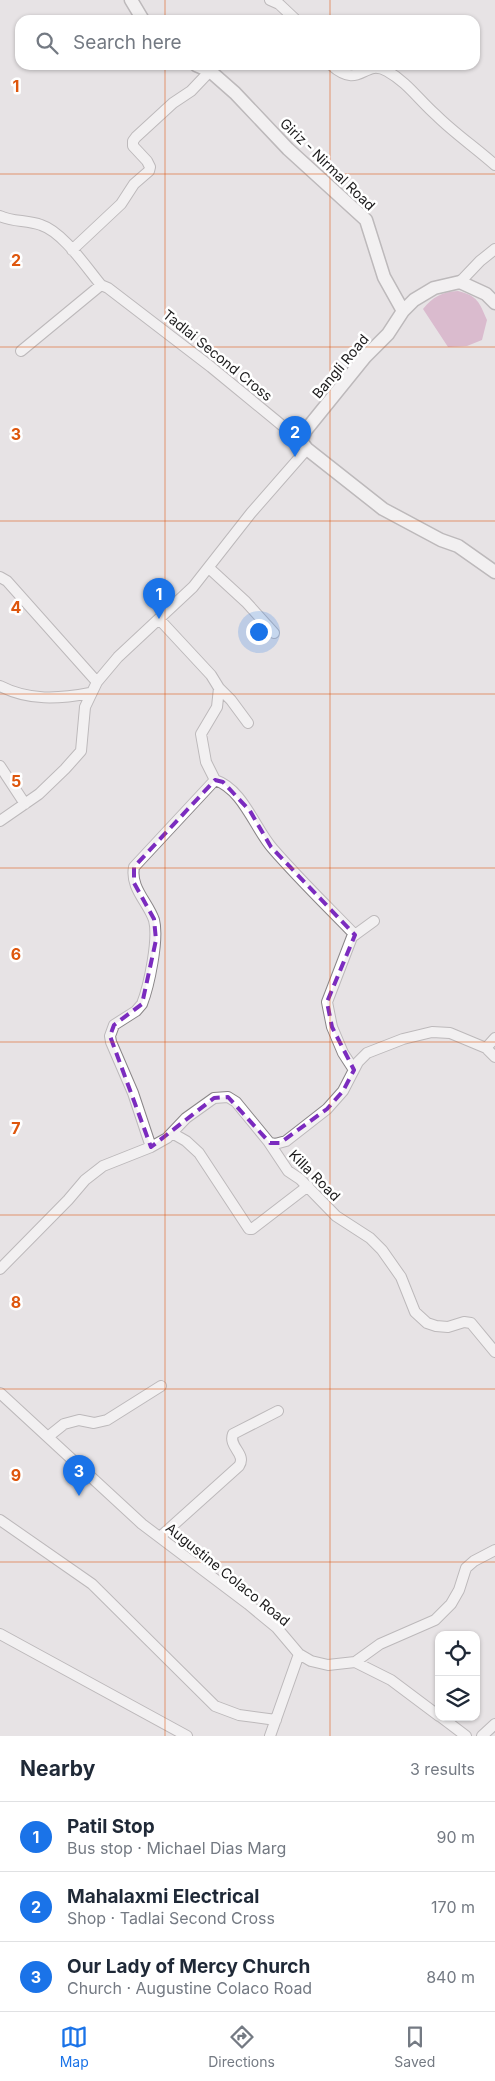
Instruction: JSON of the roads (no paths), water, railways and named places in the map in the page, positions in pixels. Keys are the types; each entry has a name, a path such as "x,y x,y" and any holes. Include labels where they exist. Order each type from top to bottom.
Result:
{"main road":[{"path":"131,0 140,15"},
{"name":"Giriz - Nirmal Road","path":"210,71 235,93 288,149 366,220 384,277 402,311"},
{"path":"402,311 414,300 434,288 460,282 486,294 495,303"},
{"name":"Bangli Road","path":"304,445 306,430 365,357 388,334 402,311"},
{"name":"Tadlai Second Cross","path":"304,445 384,509 441,540 458,546 495,572"}],"street":[{"path":"270,0 279,4 291,15"},
{"path":"336,70 342,75 352,76 370,70"},
{"path":"385,70 404,82 436,116 495,165"},
{"path":"72,250 121,204 134,184 149,171 150,167 147,161 133,146 136,136 173,103 191,91 210,71"},
{"name":"Tadlai Second Cross","path":"0,216 7,220 22,220 43,225 58,236 101,285 108,288 211,367 304,445"},
{"path":"460,282 480,261 495,249"},
{"path":"21,351 101,285"},
{"path":"0,820 39,794 81,751 85,707 90,693 97,682 118,657 193,587 304,445"},
{"path":"209,568 246,602 274,633"},
{"path":"0,577 7,581 97,682"},
{"path":"159,619 210,675 248,723"},
{"path":"0,686 14,693 42,698 63,698 90,693"},
{"path":"219,688 217,708 201,734 206,762 215,780 223,782 250,811 272,847 355,935"},
{"path":"0,766 25,804"},
{"path":"151,1147 110,1036 114,1025 136,1011 142,1004 156,940 154,919 134,883 132,874 134,867 215,780"},
{"path":"354,1070 343,1052 332,1027 327,1002 352,938 374,921"},
{"name":"Killa Road","path":"270,1143 276,1144 286,1141 326,1109 343,1091 354,1070 367,1052 403,1039 432,1032 450,1033 486,1048 495,1057"},
{"path":"486,1048 495,1038"},
{"path":"0,1269 68,1200 85,1180 103,1166 151,1147 167,1138 186,1118 214,1098 228,1097 236,1102 270,1143"},
{"path":"172,1133 186,1141 199,1153 249,1229 252,1229 308,1186"},
{"name":"Killa Road","path":"270,1143 288,1171 308,1186 336,1216 370,1238 382,1250 401,1276 415,1312 427,1323 448,1327 464,1322 471,1323 495,1352"},
{"path":"49,1436 64,1424 79,1420 94,1423 107,1420 161,1386"},
{"name":"Augustine Colaco Road","path":"0,1393 49,1436 142,1524 277,1628 299,1654 311,1661 328,1665 355,1662 380,1644 435,1620 451,1604 459,1590 466,1568 474,1561 495,1550"},
{"path":"160,1537 242,1462 241,1456 232,1444 231,1438 233,1434 278,1412"},
{"path":"0,1520 92,1584 215,1706 239,1715 276,1720"},
{"path":"0,1634 187,1736"},
{"path":"270,1736 299,1654"},
{"path":"355,1662 391,1680 435,1713"},
{"path":"445,1721 466,1736"},
{"path":"482,1736 495,1724"}],"place":[{"name":"Mahalaxmi Electrical","path":"295,457"},
{"name":"Patil Stop","path":"159,619"},
{"name":"Our Lady of Mercy Church","path":"79,1496"}]}
